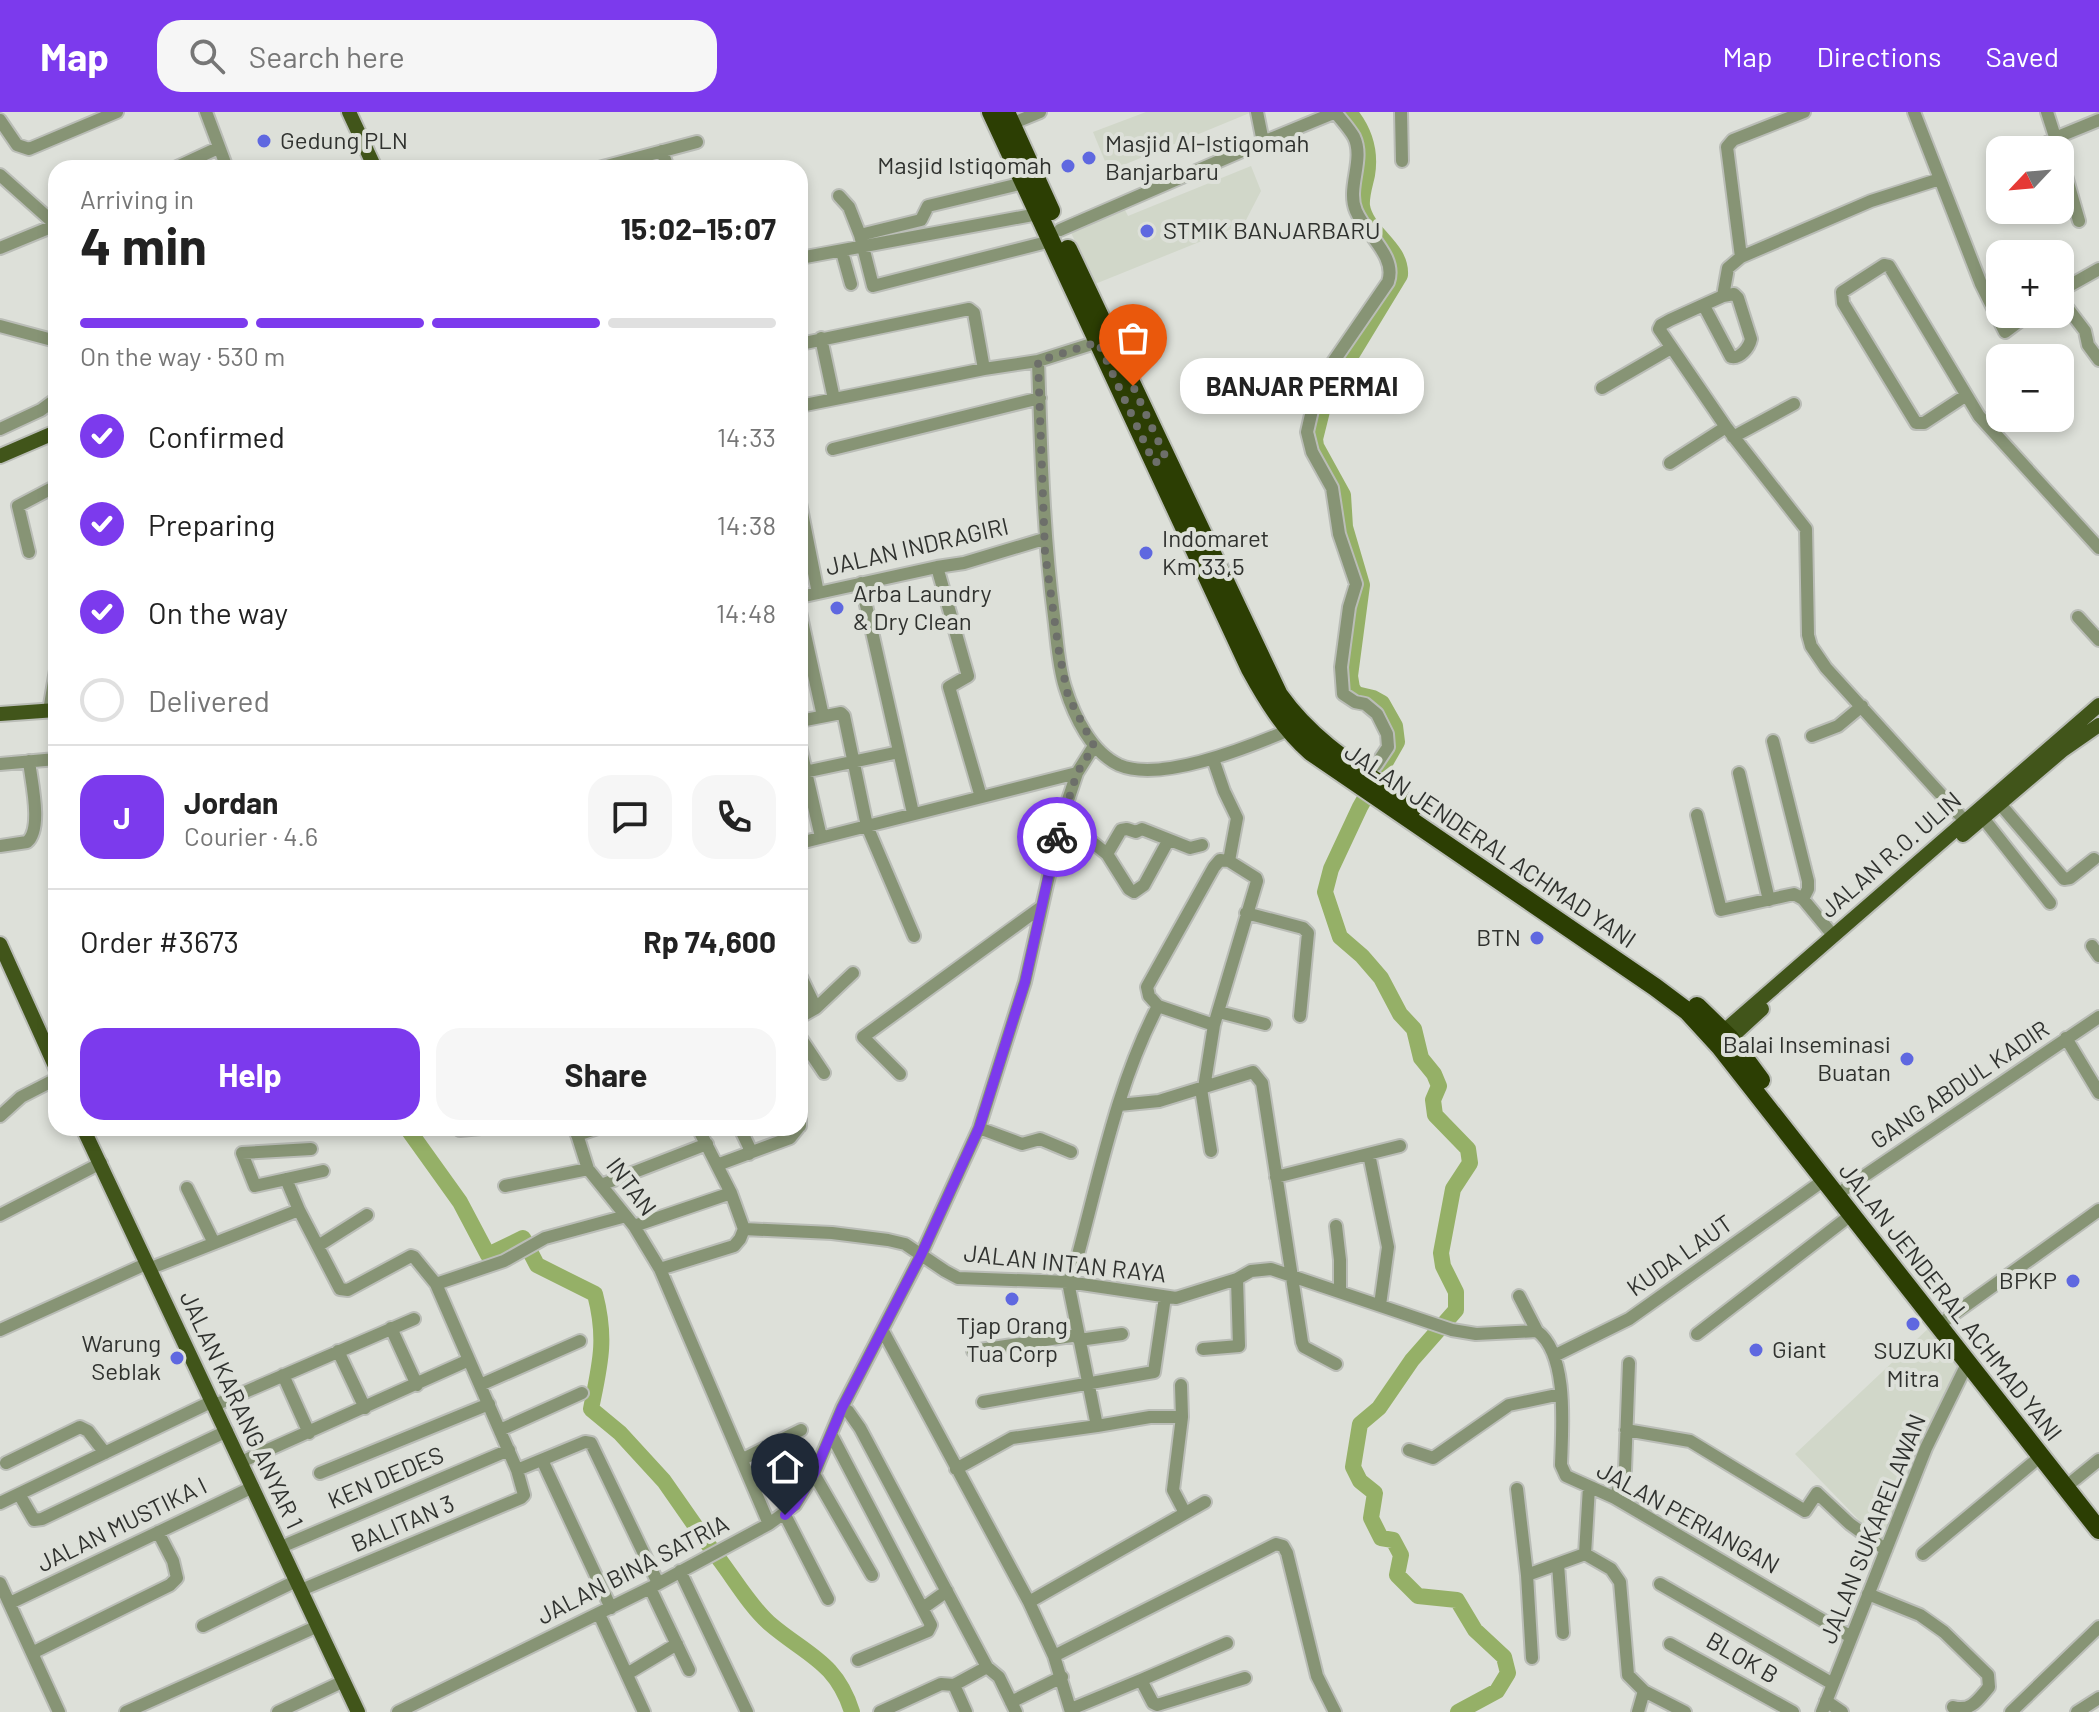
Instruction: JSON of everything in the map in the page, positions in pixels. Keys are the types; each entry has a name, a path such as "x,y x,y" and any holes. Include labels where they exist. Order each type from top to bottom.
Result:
{"highway":[{"name":"JALAN JENDERAL ACHMAD YANI","path":"991,112 1038,214 1055,236 1200,546 1279,695 1297,720 1322,744 1363,772 1379,790 1655,987 1722,1039 1845,1189 1967,1364 2099,1530"},
{"name":"JALAN JENDERAL ACHMAD YANI","path":"1008,118 1098,342 1160,461"},
{"name":"JALAN JENDERAL ACHMAD YANI","path":"1200,546 1250,669 1267,700 1289,730 1311,752 1363,772"},
{"name":"JALAN JENDERAL ACHMAD YANI","path":"1722,1039 1851,1215 1947,1319 2099,1514"}],"main road":[{"path":"349,112 381,160"},
{"path":"360,112 373,160"},
{"path":"0,456 48,435"},
{"name":"JALAN R.O. ULIN","path":"1792,975 1832,934 2059,746 2099,705"},
{"path":"0,714 48,710"},
{"name":"JALAN R.O. ULIN","path":"2059,746 2099,725"},
{"name":"JALAN R.O. ULIN","path":"1722,1039 1792,975 2000,804 2045,758"},
{"path":"0,944 48,1050"},
{"name":"JALAN KARANG ANYAR 1","path":"87,1136 358,1712"}],"street":[{"path":"0,120 17,145 29,149 117,112"},
{"path":"206,112 223,160"},
{"path":"1008,118 1040,112"},
{"path":"1257,112 1263,142"},
{"path":"839,196 849,207 873,286 1055,236 1263,142 1311,117 1335,112 1355,140 1357,161 1352,201 1365,227 1390,262 1392,272 1318,384 1307,432 1312,452 1332,488 1339,534 1356,584 1349,607 1341,688 1348,699 1365,704 1377,714 1384,724 1388,747 1363,772"},
{"path":"1401,112 1402,161"},
{"path":"1741,257 1727,147 1733,140 1804,112"},
{"path":"1914,112 1986,294"},
{"path":"2047,112 2054,136"},
{"path":"2074,137 2099,120"},
{"path":"629,160 697,142"},
{"path":"192,160 218,148"},
{"path":"662,151 665,160"},
{"path":"0,175 48,218"},
{"path":"1723,296 1728,268 1741,257 1871,201 1940,179"},
{"path":"808,257 842,252 921,220 928,206 1024,183"},
{"path":"2074,204 2079,221"},
{"path":"862,242 1038,214"},
{"path":"0,248 48,228"},
{"path":"842,252 851,284"},
{"path":"1965,396 1924,423 1916,423 1843,303 1842,292 1884,265 1889,266 1979,416 2099,548"},
{"path":"2074,283 2099,269"},
{"path":"1704,306 1731,357 1737,357 1746,350 1751,339 1734,294 1723,296 1661,325 1659,329 1730,432 1806,529 1809,641 1826,668 1965,821"},
{"path":"808,342 969,309 974,313 984,369"},
{"path":"2074,316 2099,360"},
{"path":"0,326 48,339"},
{"path":"821,338 834,399"},
{"path":"808,404 1038,361 1098,342"},
{"path":"1602,388 1671,348"},
{"path":"1038,361 1044,539 1064,685 1094,746 1108,758 1129,768 1163,768 1213,759 1289,730"},
{"path":"833,449 1040,398"},
{"path":"1670,463 1794,404"},
{"path":"0,429 48,405"},
{"path":"29,552 18,506 48,490"},
{"name":"JALAN INDRAGIRI","path":"808,595 964,563 1044,539"},
{"path":"808,543 818,593"},
{"path":"937,567 968,676 949,687 981,797"},
{"path":"861,583 913,813"},
{"path":"2078,617 2099,640"},
{"path":"808,648 823,716"},
{"path":"1812,736 1838,726 1862,706"},
{"path":"808,719 841,713 867,826 914,936"},
{"path":"1773,741 1808,881 1803,899"},
{"name":"JALAN BINA SATRIA","path":"398,1712 654,1586 785,1515 795,1505 814,1474 842,1408 921,1255 979,1128 1025,982 1062,818 1077,773 1094,746"},
{"path":"808,772 899,752"},
{"path":"1213,759 1237,818 1229,861"},
{"path":"0,764 48,760"},
{"path":"0,846 27,842 34,834 35,811 29,761"},
{"path":"808,841 1077,773"},
{"path":"1739,773 1769,900"},
{"path":"808,791 821,837"},
{"path":"2000,804 2064,879 2070,878 2094,859"},
{"path":"1697,815 1721,910 1794,894 1803,899 1832,934"},
{"path":"1062,818 1107,854 1129,889 1138,891 1168,841"},
{"path":"1983,818 2050,903"},
{"path":"1107,854 1121,830 1127,829 1136,832 1142,829 1190,848 1202,845"},
{"path":"1211,1151 1202,1088 1216,1018 1257,880 1229,861 1220,860 1147,987 1149,996 1158,1006 1216,1018 1265,1024"},
{"path":"900,1074 863,1037 1040,908"},
{"path":"1246,913 1303,928 1308,933 1300,1016"},
{"path":"808,1012 853,973"},
{"path":"808,992 816,1008"},
{"path":"1097,1426 1068,1282 1137,1046 1158,1006"},
{"name":"GANG ABDUL KADIR","path":"1845,1189 2099,1017"},
{"path":"2066,1038 2099,1093"},
{"path":"808,1049 824,1073"},
{"path":"1119,1105 1159,1101 1253,1072 1259,1077 1303,1345 1336,1364"},
{"path":"0,1116 21,1097 48,1083"},
{"path":"979,1128 1022,1144 1040,1139 1071,1152"},
{"name":"INTAN","path":"577,1136 588,1169 634,1226 660,1269 769,1524"},
{"path":"660,1269 734,1246 744,1229 731,1193 702,1136"},
{"path":"744,1136 749,1154"},
{"path":"717,1165 792,1136"},
{"path":"601,1185 707,1144"},
{"path":"1276,1177 1400,1146"},
{"path":"311,1149 242,1153 255,1186 323,1171"},
{"path":"1369,1154 1388,1247 1380,1305"},
{"path":"0,1215 101,1163"},
{"path":"505,1186 588,1169"},
{"path":"286,1179 340,1289 343,1291 411,1256 436,1284 517,1470 585,1442 591,1443 689,1670"},
{"name":"KUDA LAUT","path":"1554,1356 1629,1319 1824,1180"},
{"path":"187,1188 214,1243"},
{"path":"634,1226 731,1193"},
{"path":"0,1330 149,1266 299,1210"},
{"path":"1947,1319 2099,1210"},
{"path":"318,1246 367,1215"},
{"path":"1697,1334 1851,1215"},
{"path":"436,1284 504,1261 536,1242 626,1216"},
{"path":"1336,1226 1340,1291"},
{"name":"JALAN INTAN RAYA","path":"744,1229 879,1238 905,1244 958,1278 1068,1282 1165,1297 1184,1296 1263,1269 1290,1274 1452,1330 1476,1334 1537,1331"},
{"path":"1203,1349 1239,1346 1237,1279"},
{"path":"1519,1296 1554,1356"},
{"path":"983,1402 1155,1371 1155,1352 1165,1297"},
{"path":"0,1503 214,1403 414,1319"},
{"path":"391,1328 417,1385"},
{"path":"883,1331 1029,1602 1054,1656 1071,1711 1227,1643"},
{"path":"973,1351 1122,1334"},
{"path":"480,1385 580,1341"},
{"path":"338,1351 365,1408"},
{"name":"JALAN PERIANGAN","path":"1554,1356 1561,1394 1562,1469 1568,1478 1615,1498 1851,1637"},
{"path":"241,1462 469,1360"},
{"path":"1615,1498 1625,1470 1629,1363"},
{"name":"JALAN SUKARELAWAN","path":"1824,1706 1926,1448 1967,1364"},
{"path":"283,1375 309,1433"},
{"path":"1181,1385 1182,1417 1173,1490 1185,1513"},
{"path":"500,1430 582,1393"},
{"path":"1409,1450 1431,1459 1509,1405 1561,1394"},
{"path":"320,1473 489,1404"},
{"path":"842,1408 848,1411 860,1428 987,1667 996,1674 1014,1707 1062,1677"},
{"path":"956,1469 1012,1438 1150,1417 1182,1417"},
{"path":"6,1463 80,1427 88,1431 105,1453"},
{"path":"743,1459 801,1430"},
{"path":"1626,1430 1690,1441 1805,1511 1817,1493 1850,1524 1886,1550"},
{"path":"19,1494 34,1520 42,1519 227,1431"},
{"path":"831,1434 931,1625 928,1631 858,1660"},
{"name":"KEN DEDES","path":"281,1547 509,1450"},
{"path":"1923,1554 2041,1456"},
{"path":"542,1460 644,1712"},
{"path":"2073,1481 2099,1460"},
{"name":"BALITAN 3","path":"203,1626 521,1498 523,1491 517,1470"},
{"path":"814,1474 872,1575"},
{"name":"JALAN MUSTIKA I","path":"6,1602 253,1487"},
{"path":"1585,1554 1589,1487"},
{"path":"1517,1489 1532,1658"},
{"path":"1029,1602 1205,1502"},
{"path":"785,1515 828,1599"},
{"path":"32,1653 170,1585 177,1578 176,1570 158,1532"},
{"path":"1054,1656 1276,1544 1283,1546 1287,1553 1317,1676 1335,1712"},
{"path":"1527,1575 1585,1554"},
{"path":"1585,1554 1611,1569 1620,1582 1628,1675 1644,1691 1685,1712"},
{"path":"1558,1564 1563,1633"},
{"path":"680,1571 747,1712"},
{"path":"0,1583 6,1602 59,1712"},
{"path":"1660,1584 1833,1684"},
{"path":"923,1608 947,1591"},
{"path":"1868,1594 1920,1615 1944,1632 1988,1675 1989,1687 1969,1709 1953,1707"},
{"path":"126,1712 318,1626"},
{"path":"2011,1712 2099,1627"},
{"path":"627,1674 677,1644"},
{"name":"BLOK B","path":"1670,1644 1793,1712"},
{"path":"880,1712 941,1684 954,1685 987,1667"},
{"path":"1141,1680 1157,1705 1245,1678"},
{"path":"278,1712 344,1681"},
{"path":"954,1685 966,1712"},
{"path":"1638,1712 1644,1691"},
{"path":"2077,1712 2099,1698"},
{"path":"1824,1706 1842,1712"}],"shaded area":[{"path":"1146,112 1252,112 1109,171 1093,132"},
{"name":"STMIK BANJARBARU","path":"1251,166 1261,191 1244,224 1095,284 1067,224 1121,202 1128,216"},
{"path":"1932,1325 1963,1368 1883,1545 1795,1454"}],"waterway":[{"path":"1349,112 1359,126 1367,149 1368,166 1362,202 1365,216 1395,256 1400,275 1352,354 1329,383 1315,439 1343,495 1345,527 1362,585 1350,676 1352,688 1356,694 1382,703 1395,726 1397,742 1360,807 1331,869 1325,892 1340,937 1381,978 1400,1014 1414,1029 1421,1058 1439,1086 1433,1100 1435,1115 1468,1149 1470,1163 1453,1189 1441,1253 1443,1266 1456,1292 1456,1310 1412,1360 1379,1408 1360,1424 1353,1467 1360,1481 1375,1493 1371,1518 1381,1538 1393,1540 1401,1555 1397,1575 1418,1596 1457,1600 1475,1630 1504,1657 1508,1673 1497,1691 1458,1712"},
{"path":"413,1136 460,1202 488,1255 523,1238 537,1265 595,1294 601,1339 591,1409 620,1433 664,1481 710,1547"},
{"path":"719,1559 762,1616 828,1670 852,1712"}],"way so far":[{"path":"1057,837 1077,773 1094,746 1068,696 1059,652 1045,552 1038,361 1098,342 1154,463 1166,458 1133,386"}],"place":[{"name":"Gedung PLN","path":"264,141"},
{"name":"Masjid Al-Istiqomah Banjarbaru","path":"1089,158"},
{"name":"Masjid Istiqomah","path":"1068,166"},
{"name":"STMIK BANJARBARU","path":"1147,231"},
{"name":"BANJAR PERMAI","path":"1133,386"},
{"name":"Indomaret Km 33,5","path":"1146,553"},
{"name":"Arba Laundry & Dry Clean","path":"837,608"},
{"name":"BTN","path":"1537,938"},
{"name":"Balai Inseminasi Buatan","path":"1907,1059"},
{"name":"BPKP","path":"2073,1281"},
{"name":"Tjap Orang Tua Corp","path":"1012,1299"},
{"name":"SUZUKI Mitra","path":"1913,1324"},
{"name":"Giant","path":"1756,1350"},
{"name":"Warung Seblak","path":"177,1358"}],"route":[{"path":"785,1515 803,1495 814,1474 842,1408 921,1255 979,1128 1025,982 1057,837"}]}
